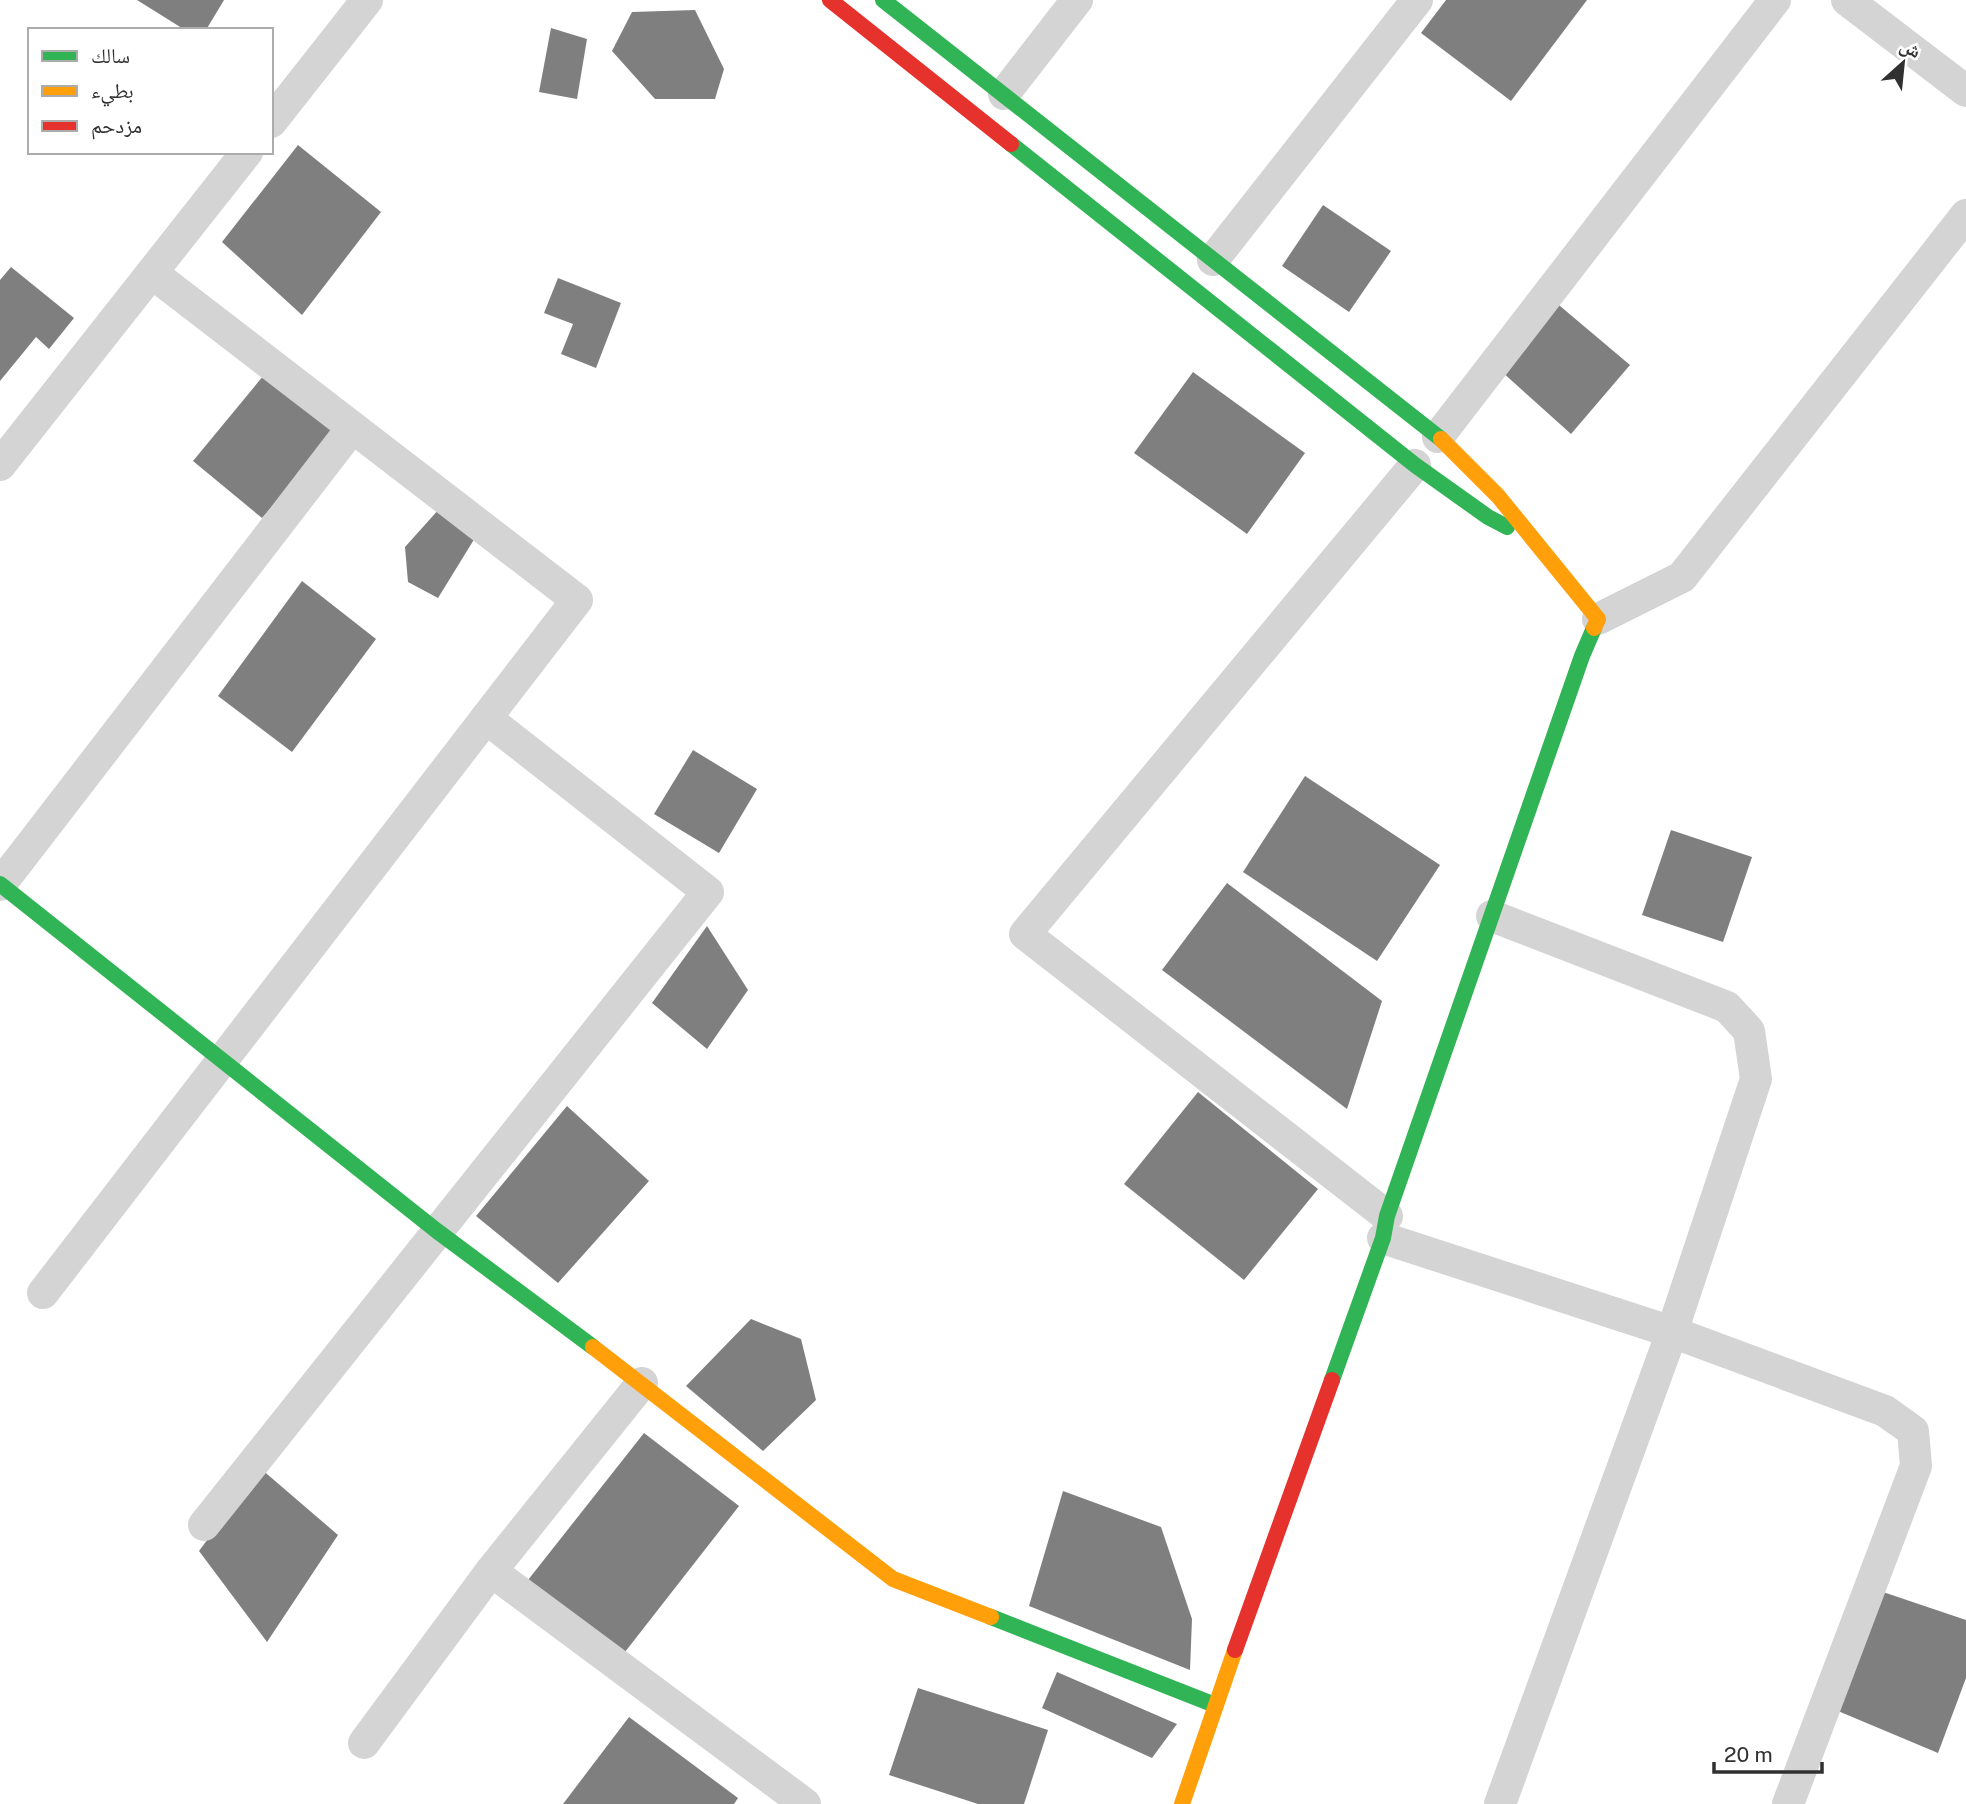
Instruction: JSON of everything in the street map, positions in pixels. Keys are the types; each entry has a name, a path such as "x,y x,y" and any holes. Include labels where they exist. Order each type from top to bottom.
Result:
{"street":[{"path":"273,119 367,0"},
{"path":"830,0 1415,465 1488,517 1537,544"},
{"path":"883,0 1438,437 1499,496 1598,619"},
{"path":"1004,94 1077,0"},
{"path":"1213,260 1417,0"},
{"path":"1438,437 1775,0"},
{"path":"1847,0 1966,92"},
{"path":"0,465 245,154"},
{"path":"1182,1804 1214,1705 1385,1227 1582,656 1598,619 1682,577 1966,215"},
{"path":"43,1293 577,600 152,273"},
{"path":"352,428 0,885 437,1231 642,1383 893,1579 1214,1705"},
{"path":"1415,465 1025,934 1385,1227 1885,1411 1913,1431 1916,1466 1788,1804"},
{"path":"204,1525 708,892 486,718"},
{"path":"1492,916 1727,1007 1749,1031 1756,1079 1672,1332 1500,1804"},
{"path":"363,1743 491,1571 642,1383"},
{"path":"491,1571 805,1804"}],"building":[{"path":"137,0 224,0 207,28 182,28"},
{"path":"1446,0 1587,0 1511,101 1421,33"},
{"path":"695,10 724,69 715,99 655,99 612,51 632,12"},
{"path":"551,28 587,39 577,99 539,92"},
{"path":"298,145 381,212 302,315 222,242"},
{"path":"1323,205 1391,251 1349,312 1282,266"},
{"path":"11,267 74,318 49,349 36,337 0,381 0,280"},
{"path":"558,278 621,303 596,368 561,354 573,324 544,313"},
{"path":"1547,295 1630,365 1571,434 1501,371"},
{"path":"1193,372 1305,453 1247,534 1134,453"},
{"path":"264,375 339,431 262,518 193,461"},
{"path":"440,508 478,533 438,598 408,582 405,547"},
{"path":"302,581 376,639 292,752 218,696"},
{"path":"693,750 757,789 719,853 654,814"},
{"path":"1305,776 1440,865 1377,961 1243,872"},
{"path":"1671,830 1752,857 1723,942 1642,915"},
{"path":"1227,883 1382,1001 1347,1109 1162,970"},
{"path":"707,926 748,990 707,1049 652,1003"},
{"path":"1198,1092 1318,1189 1244,1280 1124,1184"},
{"path":"567,1106 649,1181 558,1283 476,1216"},
{"path":"751,1319 801,1339 816,1400 763,1451 686,1386"},
{"path":"644,1433 739,1506 625,1652 528,1580"},
{"path":"260,1468 338,1535 267,1642 199,1551"},
{"path":"1063,1491 1161,1527 1192,1619 1190,1670 1029,1606"},
{"path":"1883,1592 1966,1620 1966,1678 1938,1753 1838,1711"},
{"path":"1057,1672 1177,1724 1152,1758 1042,1708"},
{"path":"918,1688 1048,1730 1024,1804 978,1804 889,1775"},
{"path":"629,1717 738,1798 734,1804 563,1804"}],"traffic: fast":[{"path":"883,0 1441,439"},
{"path":"1011,144 1415,465 1488,517 1507,527"},
{"path":"1332,1380 1582,656 1594,628"},
{"path":"0,884 437,1231 593,1347"},
{"path":"991,1617 1215,1705"}],"traffic: slow":[{"path":"1441,439 1498,496 1598,619 1594,628"},
{"path":"593,1347 893,1579 991,1617"},
{"path":"1182,1804 1235,1650"}],"traffic: jam":[{"path":"830,0 1011,144"},
{"path":"1235,1650 1332,1380"}]}
